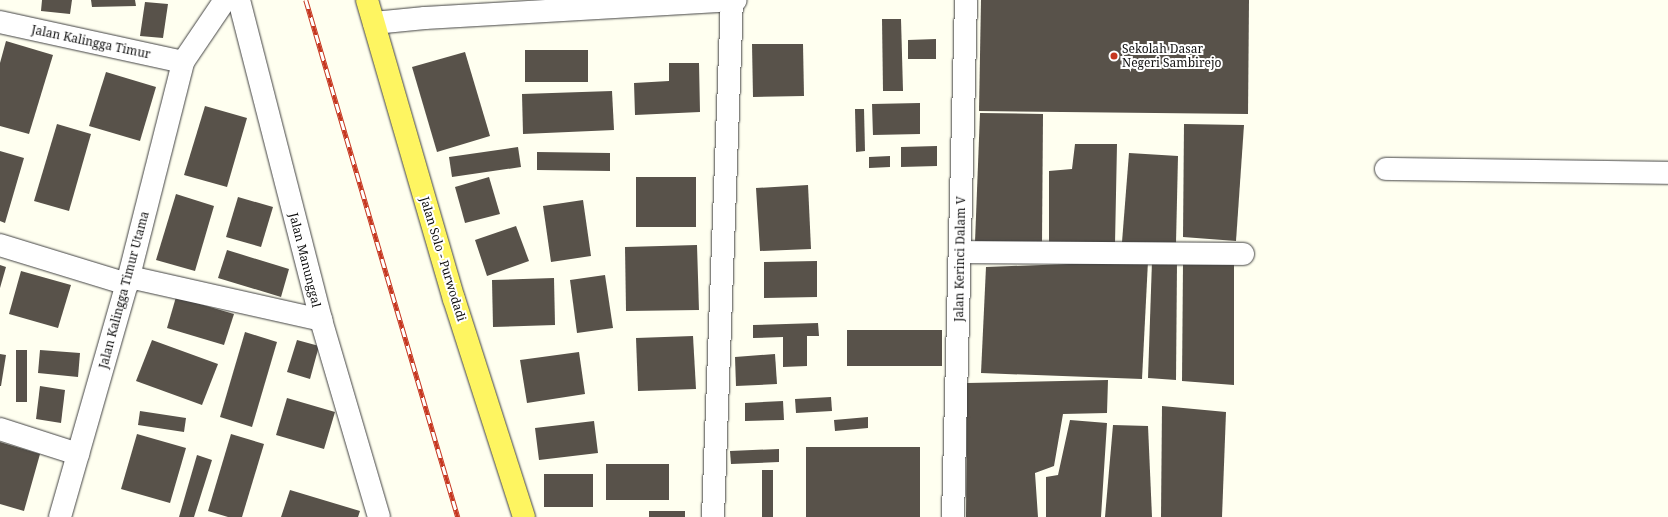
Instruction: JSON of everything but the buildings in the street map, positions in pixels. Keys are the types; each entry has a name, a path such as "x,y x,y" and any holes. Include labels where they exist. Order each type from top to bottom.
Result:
{"main road":[{"name":"Jalan Solo - Purwodadi","path":"367,0 454,299 524,517"}],"street":[{"name":"Jalan Kalingga Timur Utama","path":"60,517 128,280 183,62 225,0"},
{"name":"Jalan Manunggal","path":"239,0 321,320 379,517"},
{"path":"713,517 732,0"},
{"path":"374,23 425,18 735,0"},
{"name":"Jalan Kerinci Dalam V","path":"953,517 961,252 966,0"},
{"name":"Jalan Kalingga Timur","path":"0,22 183,62"},
{"path":"1386,169 1668,173"},
{"path":"0,245 128,280 321,320"},
{"path":"961,252 1243,254"},
{"path":"0,429 78,454"}],"railway":[{"path":"306,0 458,517"}],"place":[{"name":"Sekolah Dasar Negeri Sambirejo","path":"1114,56"}]}
